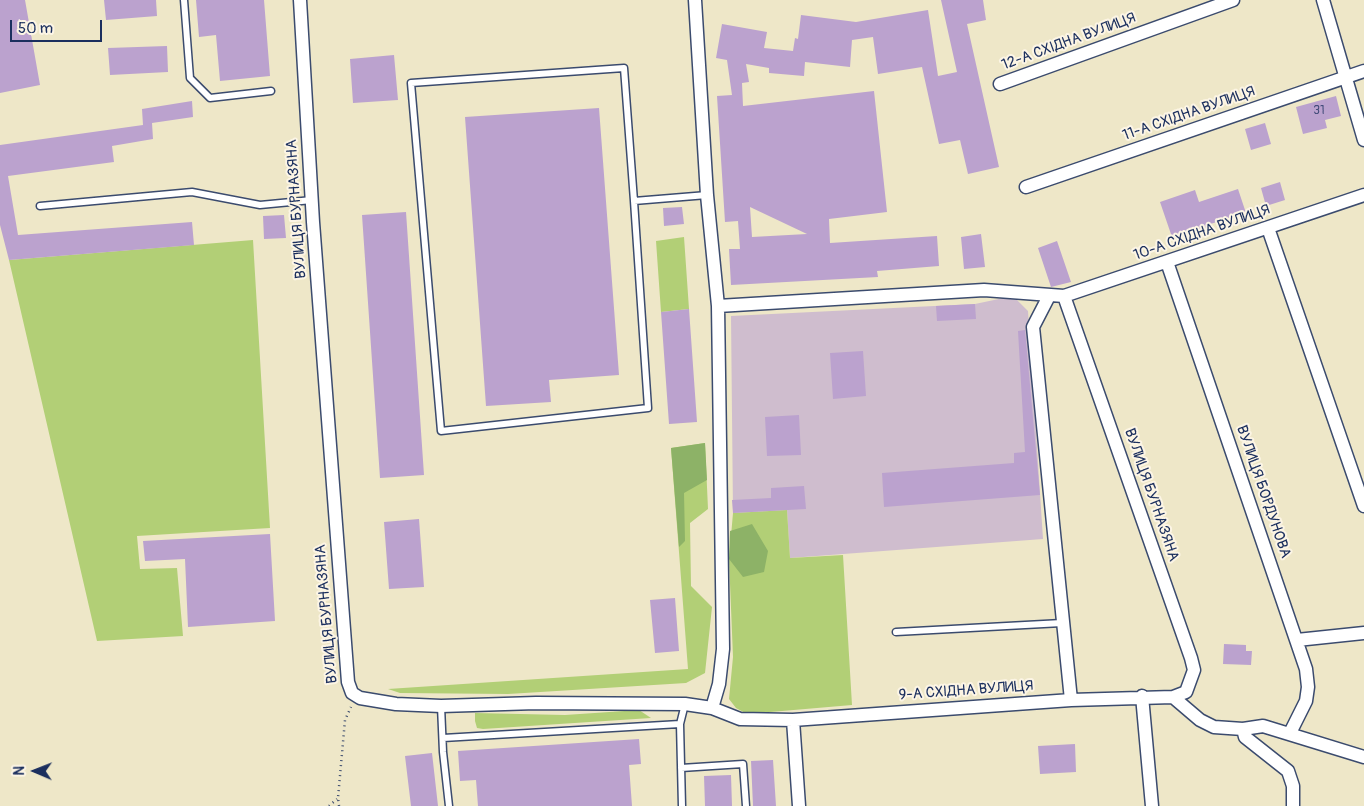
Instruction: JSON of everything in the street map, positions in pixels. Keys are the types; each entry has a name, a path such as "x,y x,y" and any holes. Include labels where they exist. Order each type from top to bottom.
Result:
{"street":[{"name":"ВУЛИЦЯ БУРНАЗЯНА","path":"300,0 312,200 348,682 356,697 396,704 441,706 546,703 685,704 712,708 740,719 793,720"},
{"path":"695,0 707,195 718,306 723,650 719,684 712,708"},
{"name":"12-А СХІДНА ВУЛИЦЯ","path":"1000,84 1233,0"},
{"path":"1323,0 1344,78 1364,140"},
{"name":"11-А СХІДНА ВУЛИЦЯ","path":"1026,188 1364,71"},
{"name":"10-А СХІДНА ВУЛИЦЯ","path":"718,306 984,290 1064,296 1364,195"},
{"path":"1268,228 1364,506"},
{"name":"ВУЛИЦЯ БОРДУНОВА","path":"1167,262 1306,669 1308,687 1306,701 1290,733"},
{"path":"1049,296 1033,327 1071,700"},
{"name":"ВУЛИЦЯ БУРНАЗЯНА","path":"1064,296 1191,658 1194,670 1186,692 1173,697"},
{"path":"1297,640 1364,633"},
{"path":"1142,696 1152,806"},
{"name":"9-А СХІДНА ВУЛИЦЯ","path":"793,720 1071,700 1142,696 1173,697"},
{"path":"1173,697 1200,720 1214,727 1243,729 1262,726 1364,757"},
{"path":"793,720 799,806"},
{"path":"1243,729 1246,738 1288,772 1293,786 1293,806"}],"lane":[{"path":"184,0 190,78 210,98 271,91"},
{"path":"624,68 634,202 648,408 441,431 411,83 624,68"},
{"path":"40,206 192,192 260,205 312,200"},
{"path":"634,202 707,195"},
{"path":"896,632 1062,622"},
{"path":"682,806 680,724 685,704"},
{"path":"441,706 442,738 449,806"},
{"path":"442,738 680,724"},
{"path":"681,768 743,764 746,806"}],"path":[{"path":"339,806 338,798 345,720 356,697"},
{"path":"329,806 338,798"}],"shaded area":[{"path":"1013,296 1028,311 1043,539 790,558 787,510 733,513 731,316 975,304"}],"green space":[{"path":"684,237 689,309 661,312 656,241"},
{"path":"253,240 270,528 137,536 140,569 177,568 183,636 97,641 9,260"},
{"path":"705,443 708,509 690,523 691,586 712,607 705,673 686,683 508,694 400,693 388,689 688,669 671,448"},
{"path":"705,443 707,480 684,493 685,541 679,547 671,448"},
{"path":"787,510 790,558 843,555 852,705 747,714 736,708 729,699 733,657 729,559 733,513"},
{"path":"752,524 768,551 764,572 743,577 729,559 730,531"},
{"path":"639,710 651,718 483,729 477,728 475,721 475,713 565,715"}],"building":[{"path":"0,0 25,0 40,85 0,93"},
{"path":"104,0 156,0 157,16 106,20"},
{"path":"196,0 264,0 270,76 220,81 216,35 199,37"},
{"path":"941,0 983,0 986,20 967,24 999,167 968,174 960,140 939,144 922,67 878,74 873,37 852,40 850,67 805,62 804,76 769,73 769,68 746,64 749,82 742,83 743,106 874,91 887,212 829,219 830,243 937,236 939,266 877,271 878,277 731,285 729,249 740,249 738,221 725,222 717,96 732,95 727,60 716,58 722,24 767,32 764,48 793,51 795,38 798,39 801,15 856,22 928,10 938,76 957,72","holes":["750,207 807,234 752,237"]},
{"path":"167,46 168,72 110,75 108,48"},
{"path":"394,55 398,100 353,103 350,59"},
{"path":"1336,96 1341,116 1325,120 1327,128 1303,134 1296,107"},
{"path":"192,101 193,117 152,123 153,139 112,146 114,162 8,176 18,235 192,222 194,245 9,260 0,225 0,145 143,125 142,109"},
{"path":"599,108 619,375 549,380 551,402 486,406 465,117"},
{"path":"1265,123 1271,144 1251,150 1245,129"},
{"path":"1280,182 1285,200 1266,206 1261,188"},
{"path":"1238,189 1246,213 1207,225 1208,228 1173,240 1160,202 1195,190 1199,202"},
{"path":"682,207 684,224 664,226 663,208"},
{"path":"406,212 424,475 380,478 362,215"},
{"path":"284,215 286,238 264,239 263,216"},
{"path":"981,234 985,267 964,269 961,237"},
{"path":"1057,241 1071,282 1051,287 1038,248"},
{"path":"975,304 976,319 937,321 936,306"},
{"path":"689,309 697,422 669,424 661,312"},
{"path":"1025,330 1040,495 884,507 882,473 1014,463 1014,453 1025,452 1018,331"},
{"path":"863,351 866,396 833,399 830,353"},
{"path":"799,415 801,455 767,456 765,417"},
{"path":"804,486 806,509 733,513 732,500 771,498 771,488"},
{"path":"419,519 424,587 389,589 384,522"},
{"path":"270,534 275,621 188,627 185,559 145,561 143,541"},
{"path":"675,598 679,651 655,653 650,600"},
{"path":"1224,644 1246,645 1246,651 1252,651 1251,665 1223,664"},
{"path":"639,739 641,764 629,765 632,806 478,806 476,780 460,781 458,751"},
{"path":"1075,744 1076,772 1040,774 1038,746"},
{"path":"432,753 438,806 411,806 405,756"},
{"path":"773,760 776,806 753,806 751,761"},
{"path":"731,775 732,806 705,806 704,776"}]}
